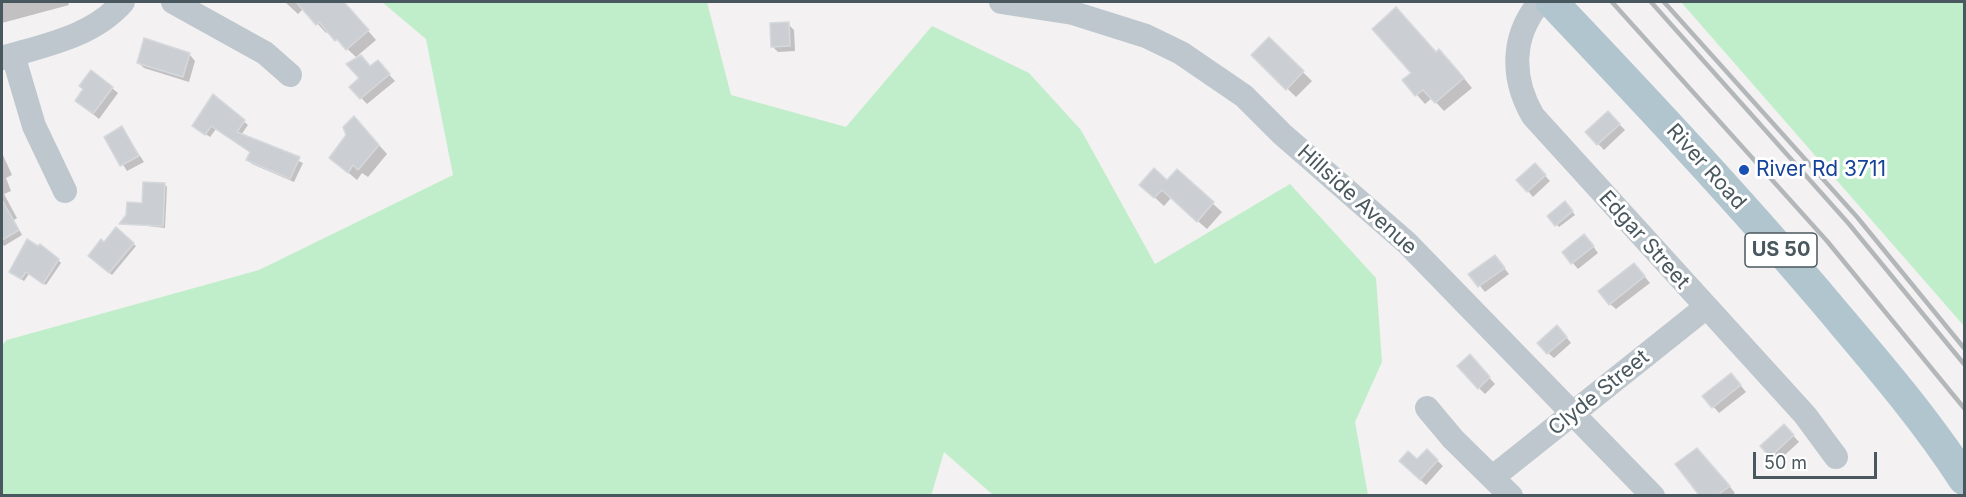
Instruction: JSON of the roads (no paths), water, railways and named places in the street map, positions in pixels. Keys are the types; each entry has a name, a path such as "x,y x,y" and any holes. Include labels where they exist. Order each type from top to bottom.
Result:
{"main road":[{"name":"River Road","path":"1552,2 1669,124 1785,255 1933,432 1965,479"}],"street":[{"path":"65,191 34,126 7,56 93,28 112,14 123,2"},
{"path":"173,2 265,52 290,75"},
{"name":"Hillside Avenue","path":"1001,2 1073,13 1110,23 1172,49 1213,73 1244,96 1282,134 1407,243 1653,495"},
{"name":"Edgar Street","path":"1540,2 1530,12 1518,41 1516,73 1525,103 1533,116 1705,308 1805,415 1836,457"},
{"name":"Clyde Street","path":"1493,477 1705,308"},
{"path":"1427,408 1453,439 1511,495"}],"railway":[{"path":"1612,2 1827,241 1964,408"},
{"path":"1651,2 1849,224 1964,364"},
{"path":"1664,2 1857,217 1964,348"}],"place":[{"name":"River Rd 3711","path":"1744,170"}]}
